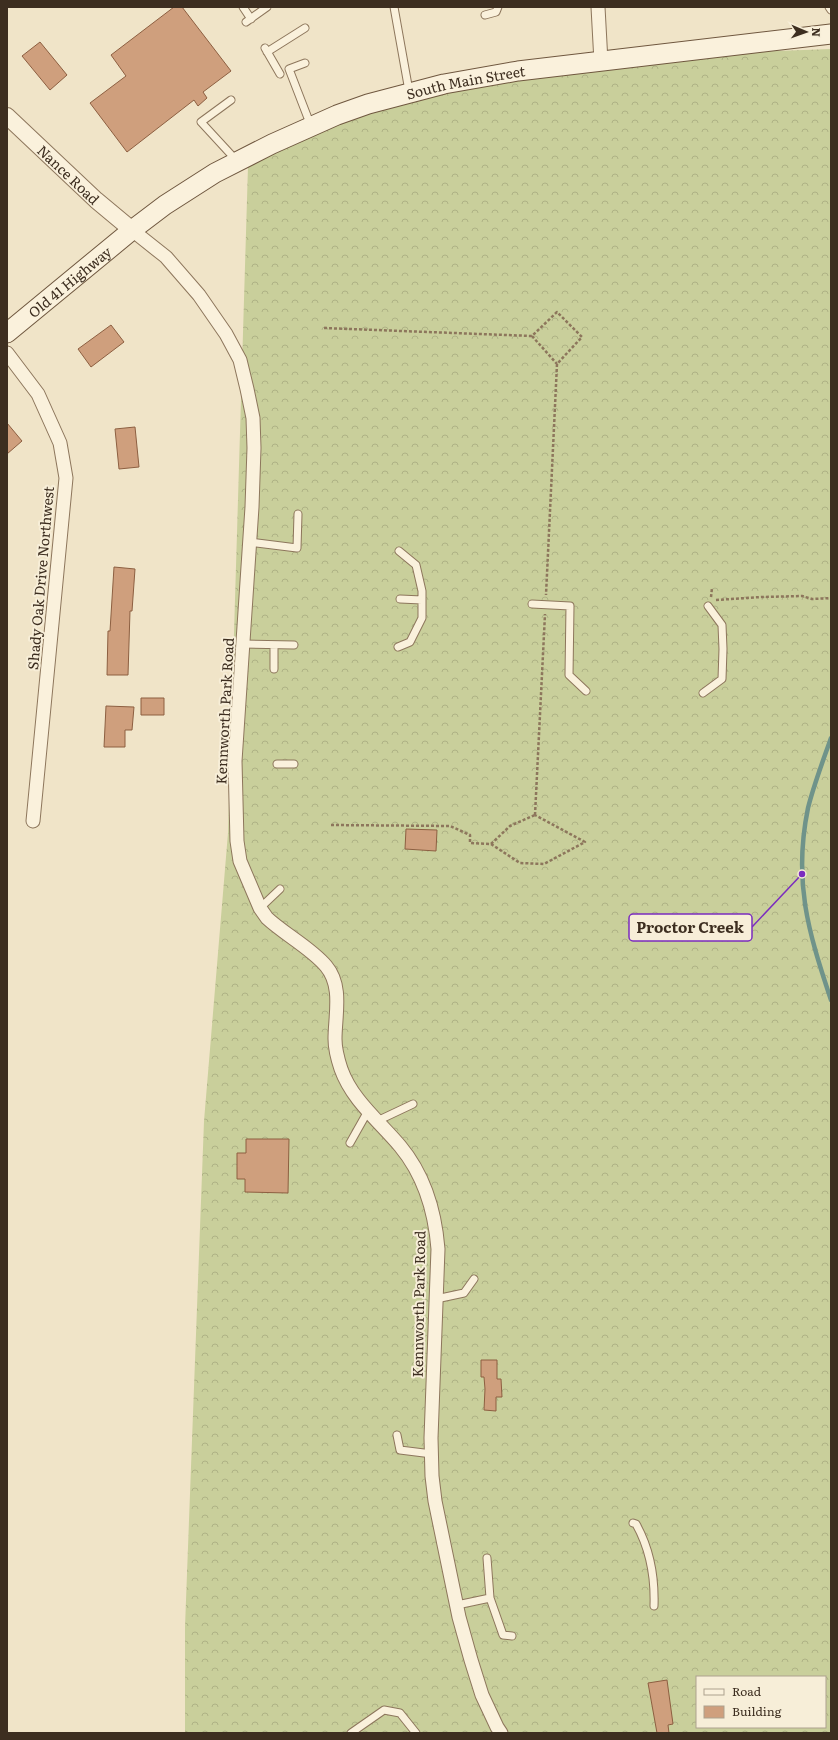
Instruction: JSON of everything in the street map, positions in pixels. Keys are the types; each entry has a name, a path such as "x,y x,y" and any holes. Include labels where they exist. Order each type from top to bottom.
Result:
{"main road":[{"name":"South Main Street","path":"132,230 165,205 215,173 311,127 368,104 444,84 518,71 831,34"},
{"name":"Old 41 Highway","path":"7,333 132,230"}],"street":[{"path":"598,7 601,62"},
{"name":"Nance Road","path":"7,116 96,200 132,230"},
{"name":"Kennworth Park Road","path":"132,230 166,257 199,295 226,334 240,360 247,389 253,426 254,448 234,761 237,841 240,861 260,908 267,918 326,966 335,982 335,1040 337,1055 346,1082 368,1111 400,1146 412,1162 430,1201 436,1225 438,1249 432,1476 457,1605 469,1652 482,1695 496,1726 502,1733"},
{"name":"Shady Oak Drive Northwest","path":"7,353 38,394 60,443 66,478 33,821"}],"lane":[{"path":"243,7 248,20 267,7"},
{"path":"394,7 410,93"},
{"path":"485,15 496,12 498,7"},
{"path":"280,74 266,50 305,28"},
{"path":"305,63 289,69 311,127"},
{"path":"231,100 201,122 238,162"},
{"path":"249,542 297,548 298,514"},
{"path":"398,647 410,642 422,618 422,591 416,564 399,551"},
{"path":"400,599 422,600"},
{"path":"532,604 570,606 569,675 586,691"},
{"path":"703,693 722,679 722,626 708,606"},
{"path":"242,644 294,646"},
{"path":"274,645 274,669"},
{"path":"277,764 294,764"},
{"path":"260,908 280,889"},
{"path":"377,1121 413,1104"},
{"path":"350,1143 368,1111"},
{"path":"436,1300 464,1293 474,1279"},
{"path":"397,1435 400,1450 432,1454"},
{"path":"633,1523 636,1524 646,1541 655,1585 654,1606"},
{"path":"487,1558 490,1598 503,1635 512,1636"},
{"path":"457,1605 490,1598"},
{"path":"351,1733 384,1710 400,1713 416,1733"}],"path":[{"path":"324,328 532,336 557,312 582,337 557,364 535,815"},
{"path":"532,336 557,364"},
{"path":"712,588 711,600 761,596 802,596 812,599 831,598"},
{"path":"331,824 450,826 470,835 470,843 491,844 520,863 544,864 585,842 535,815"},
{"path":"491,844 510,826 535,815"}],"green space":[{"path":"831,49 831,1733 185,1733 185,1627 204,1121 228,833 248,166 368,101 642,56"}],"building":[{"path":"174,7 182,7 231,71 203,92 207,98 198,106 194,100 127,152 90,103 126,76 111,55"},
{"path":"40,42 67,75 50,90 22,56"},
{"path":"111,325 124,342 91,367 78,349"},
{"path":"7,423 22,441 7,454"},
{"path":"135,427 139,467 119,469 115,429"},
{"path":"114,567 135,569 132,611 130,611 128,675 107,675 108,631 110,631"},
{"path":"141,698 164,698 164,715 141,715"},
{"path":"106,706 134,707 132,730 125,730 125,747 104,747"},
{"path":"406,829 437,830 436,851 405,849"},
{"path":"246,1139 289,1139 288,1193 245,1192 245,1179 237,1179 237,1153 246,1153"},
{"path":"481,1360 497,1360 497,1379 501,1379 502,1397 496,1397 496,1411 484,1410 485,1389 484,1377 481,1377"},
{"path":"667,1680 673,1724 668,1725 669,1733 657,1733 648,1683"}],"waterway":[{"path":"831,738 808,808 802,859 805,906 816,951 831,1000"}],"place":[{"name":"Proctor Creek","path":"802,874"}]}
